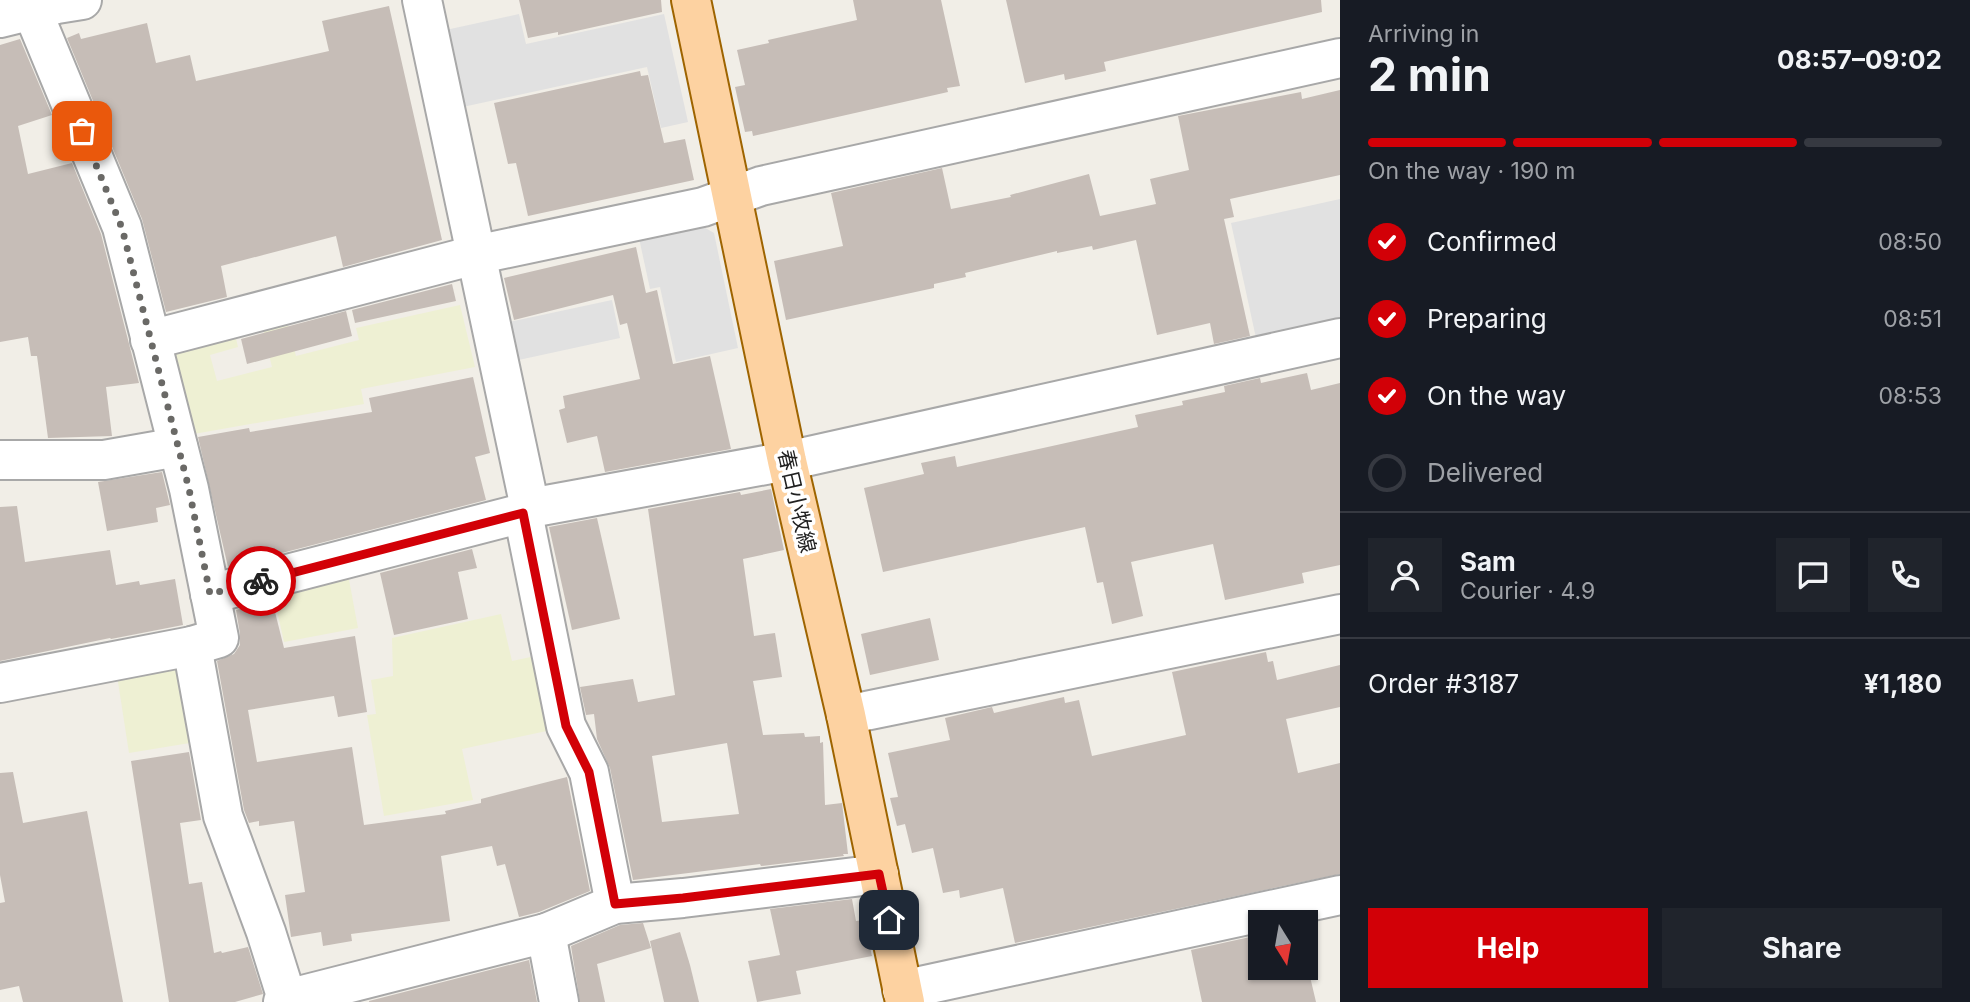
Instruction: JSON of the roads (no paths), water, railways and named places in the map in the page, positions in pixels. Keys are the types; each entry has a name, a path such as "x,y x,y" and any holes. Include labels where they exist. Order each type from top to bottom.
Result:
{"main road":[{"name":"春日小牧線","path":"691,0 787,461 846,715 904,996"}],"street":[{"path":"422,0 527,510 566,726 589,772 615,904"},
{"path":"0,683 192,646 219,638 189,489 122,228 46,6"},
{"path":"150,340 475,255 703,208 761,186 1340,58"},
{"path":"210,594 527,510 787,461 1340,338"},
{"path":"0,460 104,460 178,447"},
{"path":"846,715 1340,614"},
{"path":"192,646 223,816 266,932 285,1001 546,933 615,904 879,874"},
{"path":"904,996 1340,895"},
{"path":"546,933 559,1002"}]}
